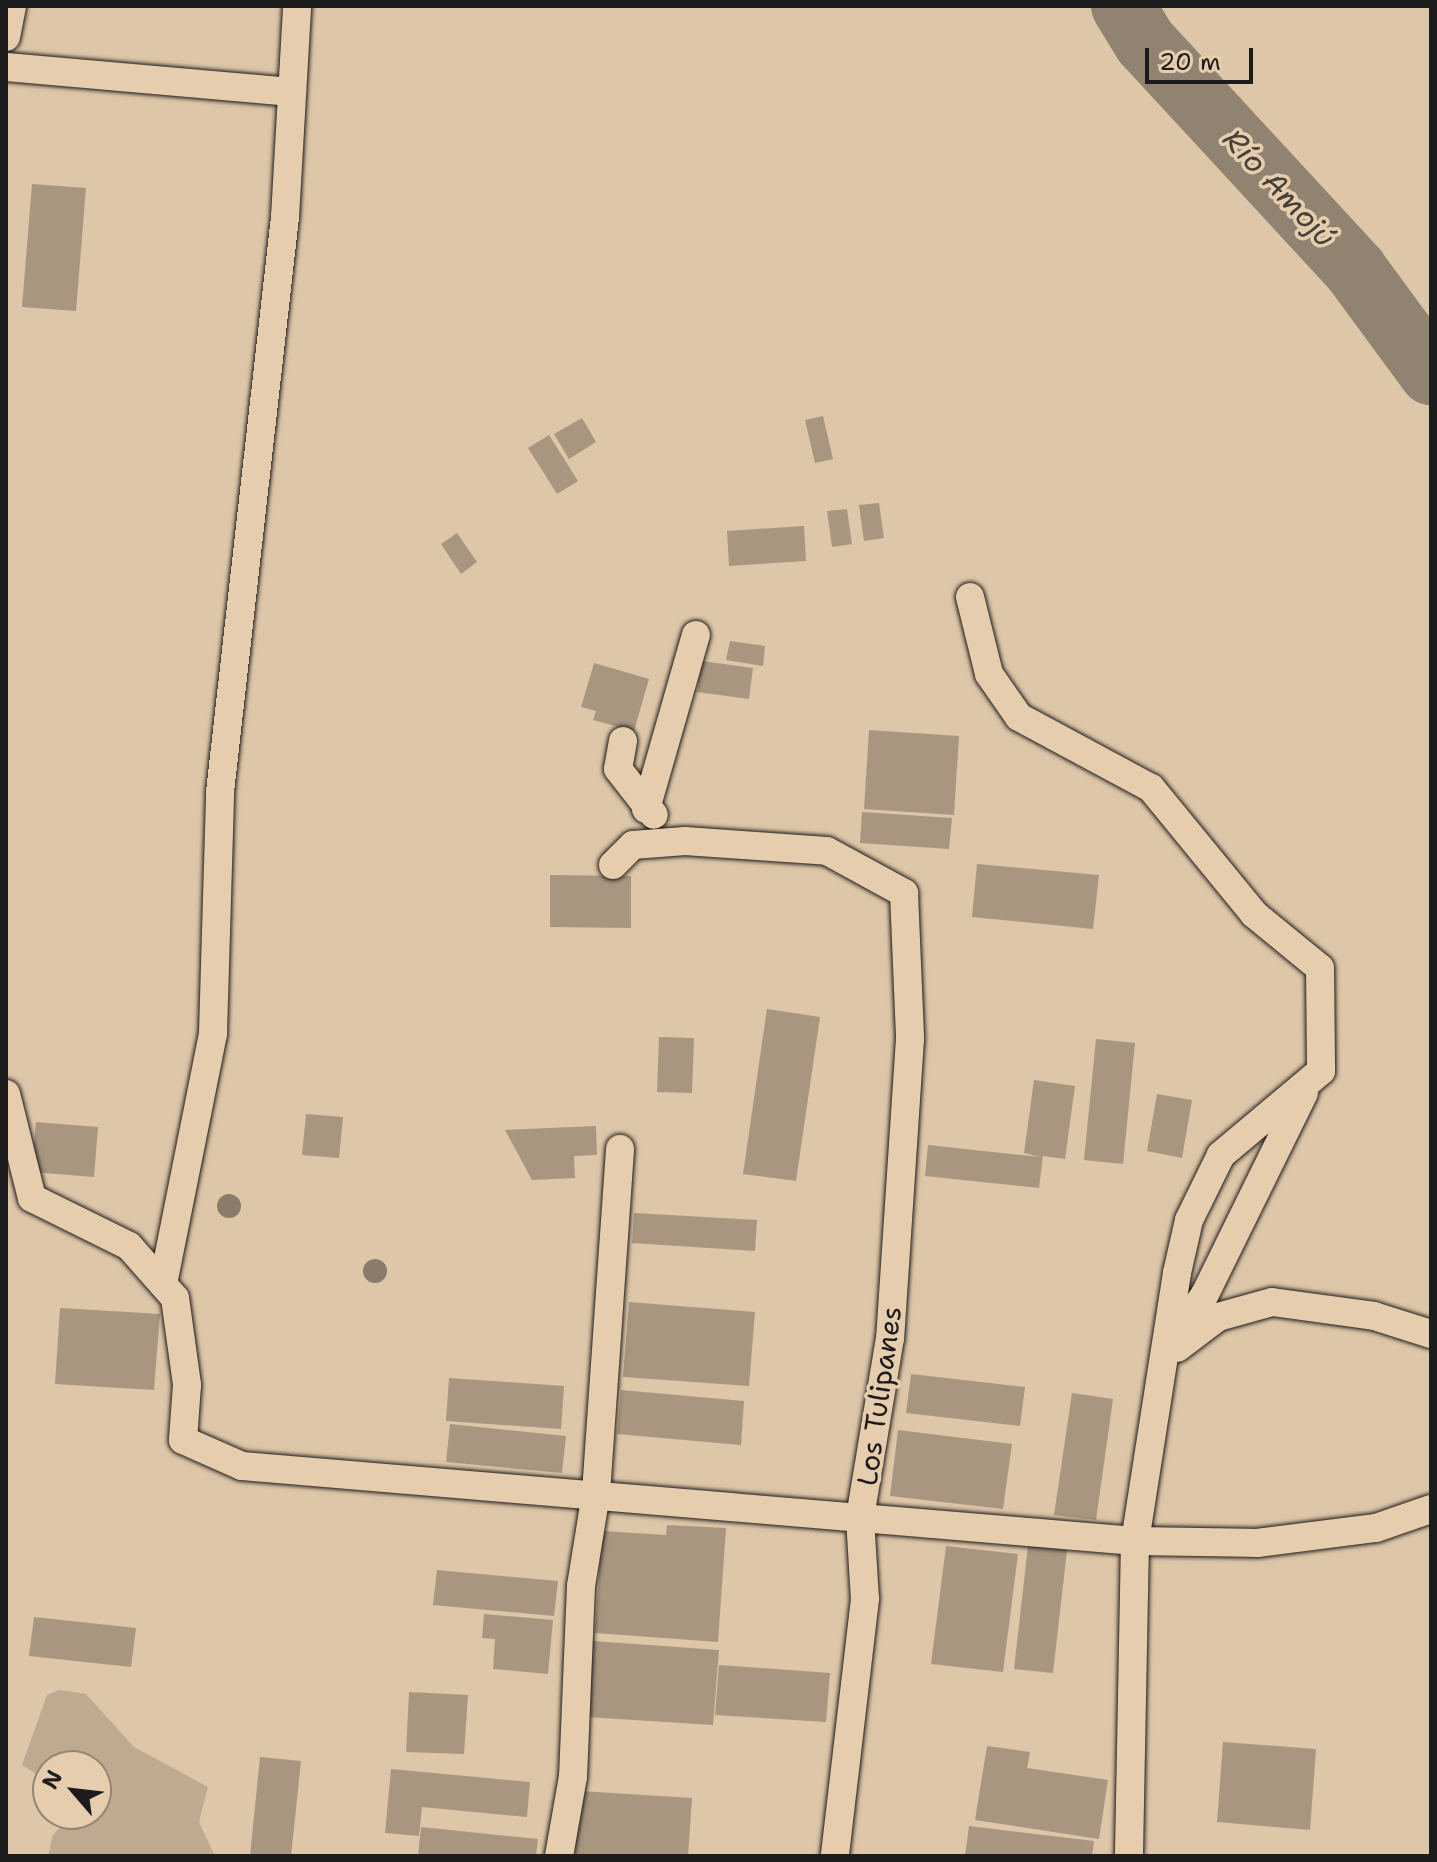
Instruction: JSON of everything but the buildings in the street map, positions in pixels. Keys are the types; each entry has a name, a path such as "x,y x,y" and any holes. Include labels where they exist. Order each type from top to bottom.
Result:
{"street":[{"path":"6,37 12,6"},
{"path":"163,1284 213,1033 220,792 292,92 297,6"},
{"path":"6,67 292,92"},
{"path":"970,597 989,674 1019,717 1151,788 1254,914 1320,968 1326,1043 1321,1071 1221,1155 1189,1220 1158,1363 1135,1541 1129,1856"},
{"path":"646,809 696,635"},
{"path":"623,741 618,769 646,809 685,841"},
{"path":"613,865 633,845 685,841"},
{"name":"Los Tulipanes","path":"685,841 827,851 904,893 910,1039 890,1338 860,1518 865,1599 835,1856"},
{"path":"1158,1363 1205,1294 1309,1081"},
{"path":"6,1094 32,1198 129,1246 175,1298 187,1385 183,1440 242,1466 596,1493 1135,1541 1257,1543 1376,1528 1431,1509"},
{"path":"559,1856 573,1777 581,1586 596,1493 620,1149"},
{"path":"1158,1363 1218,1317 1272,1302 1374,1316 1431,1334"}],"shaded area":[{"path":"59,1690 86,1694 134,1747 208,1787 199,1822 215,1856 48,1856 53,1835 58,1830 112,1830 112,1750 32,1750 32,1772 22,1765 47,1695"}],"waterway":[{"name":"Río Amojú","path":"1123,6 1145,42 1356,271 1431,373"}]}
